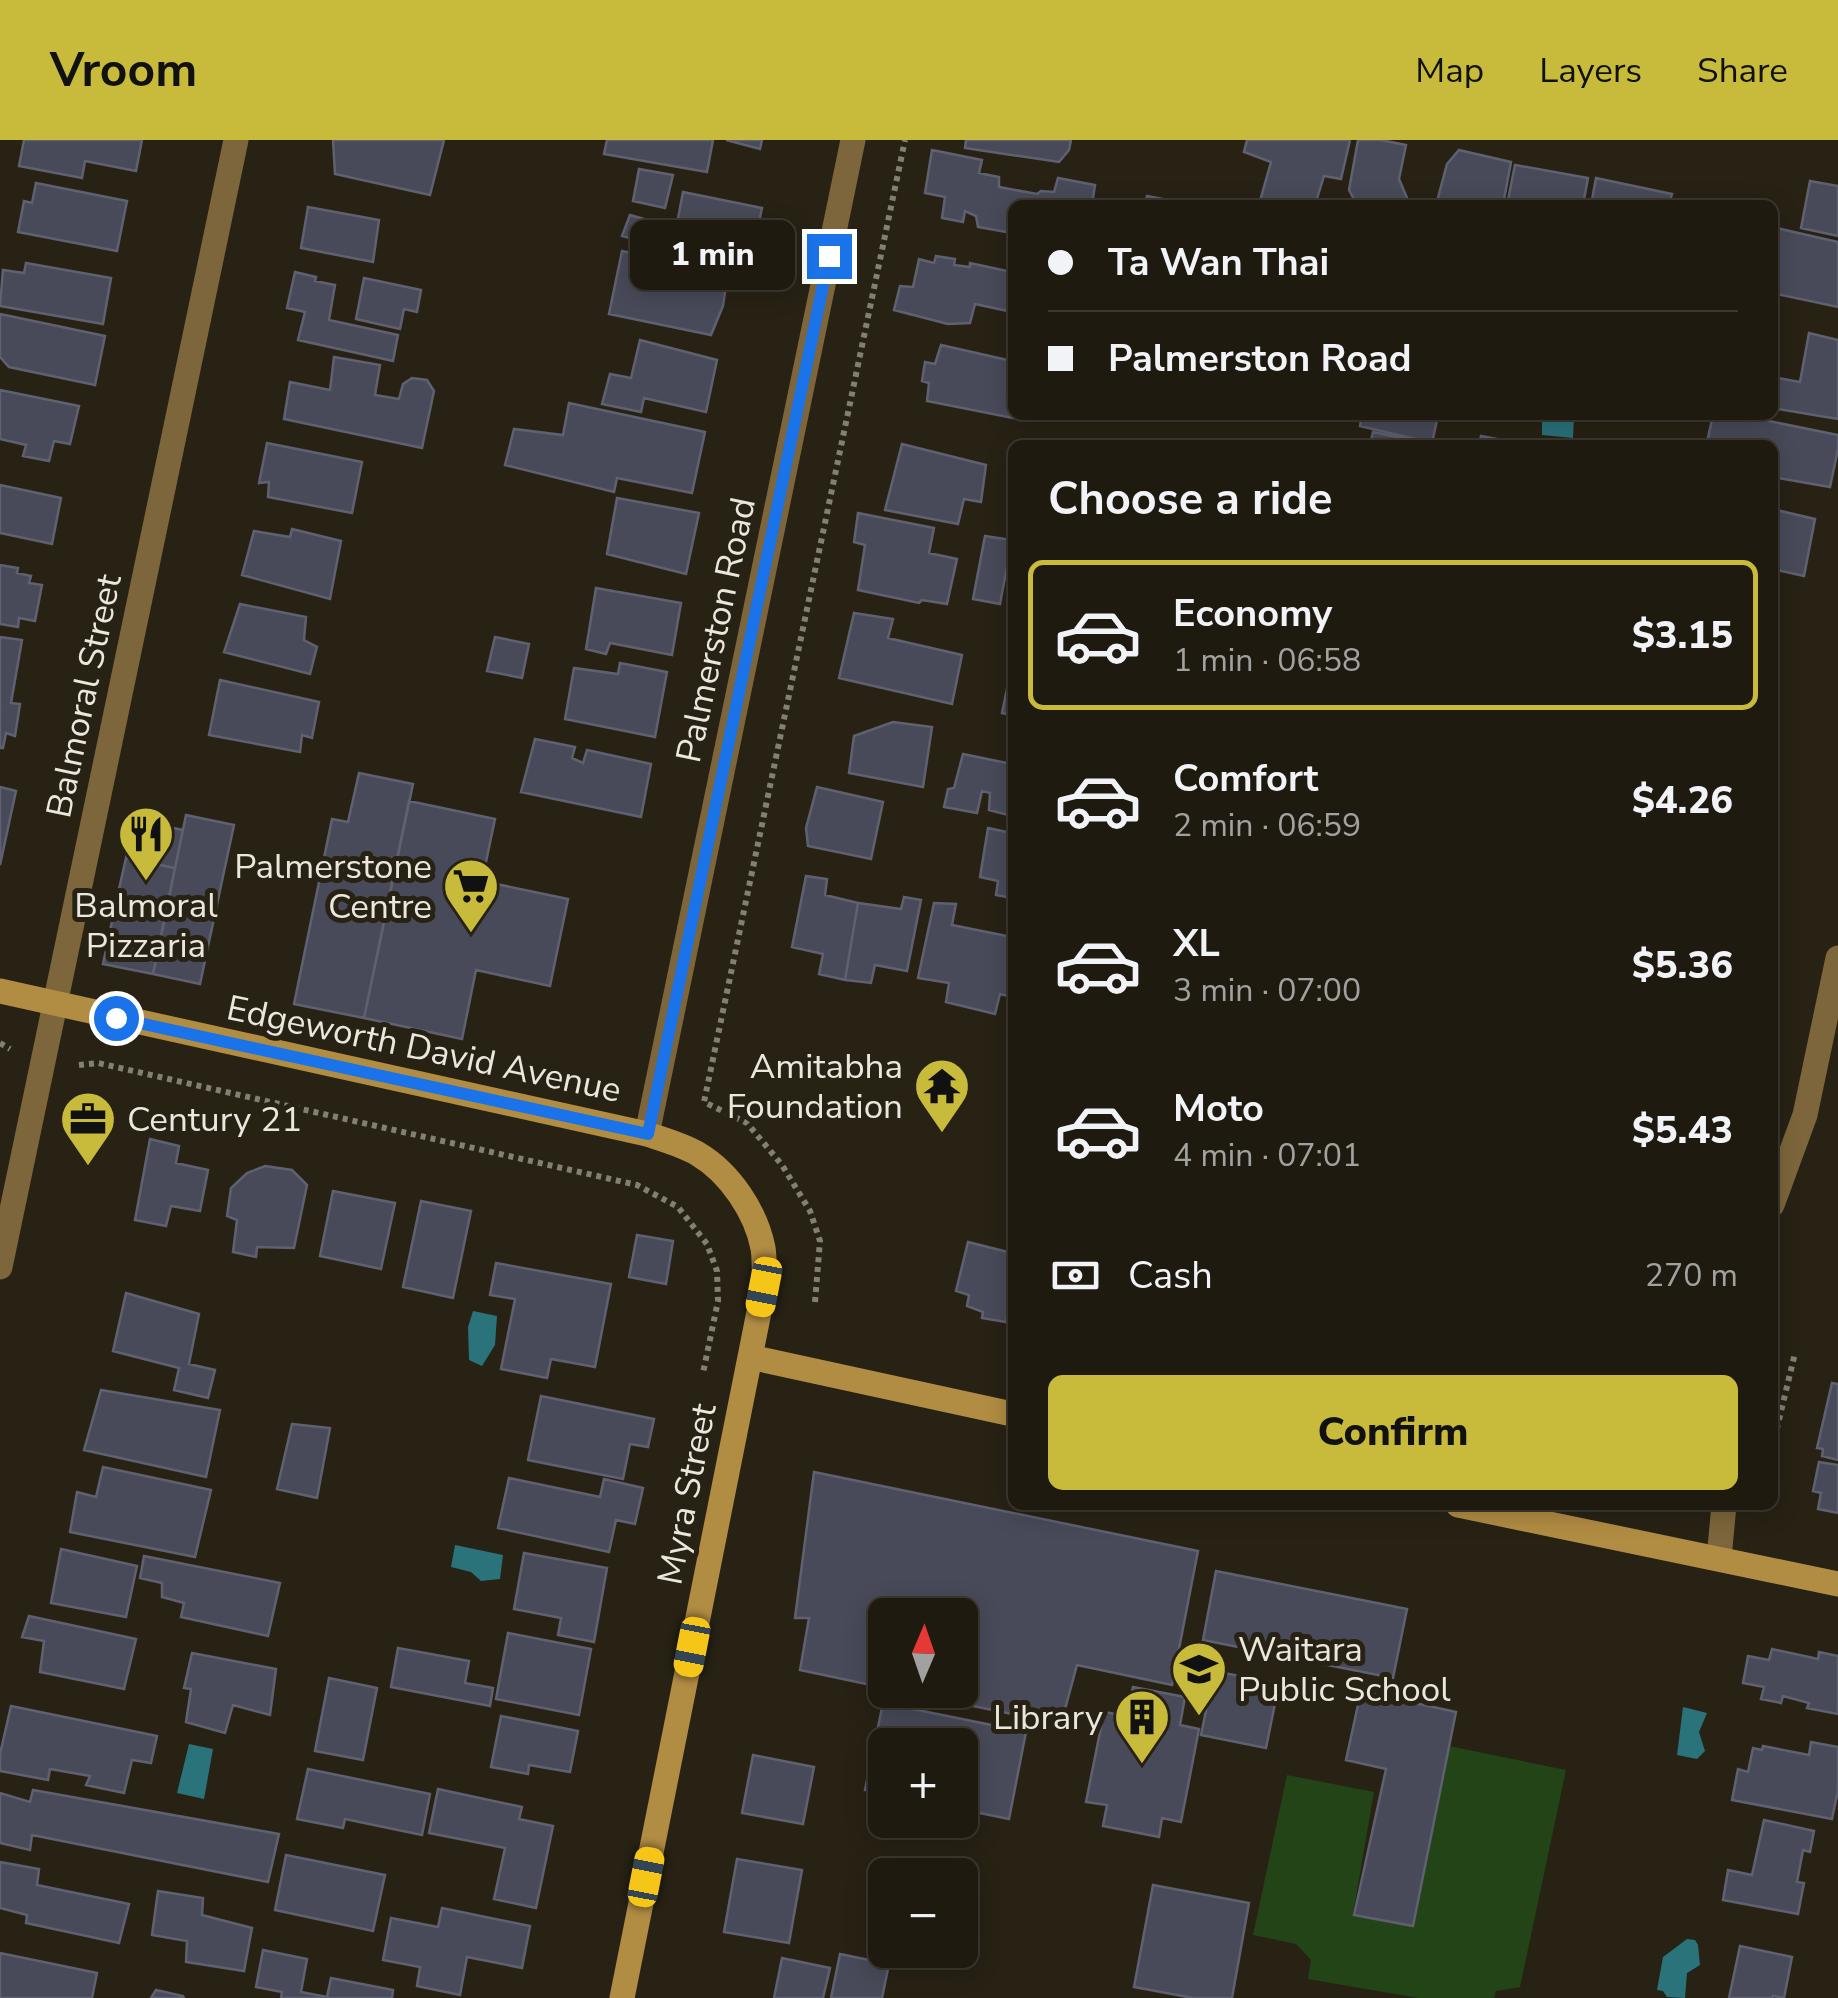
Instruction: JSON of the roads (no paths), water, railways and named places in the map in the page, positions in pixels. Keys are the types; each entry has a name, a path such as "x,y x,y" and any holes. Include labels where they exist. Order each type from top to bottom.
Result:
{"main road":[{"name":"Edgeworth David Avenue","path":"0,991 648,1134 701,1156 739,1193 755,1221 764,1250 764,1287 750,1357"},
{"path":"750,1357 1008,1413"},
{"name":"Myra Street","path":"622,1998 750,1357"},
{"path":"1483,1510 1838,1584"}],"street":[{"name":"Balmoral Street","path":"0,1267 236,140"},
{"name":"Palmerston Road","path":"648,1134 853,140"},
{"path":"1778,1189 1805,1115 1838,958"},
{"path":"1718,1558 1723,1510"}],"water":[{"path":"1542,420 1574,420 1573,438 1542,435"},
{"path":"473,1311 497,1316 495,1345 482,1366 469,1360 468,1327"},
{"path":"455,1545 503,1555 500,1579 481,1581 471,1572 451,1567"},
{"path":"1683,1707 1707,1713 1699,1732 1705,1751 1697,1759 1677,1755"},
{"path":"189,1744 213,1749 204,1799 177,1793"},
{"path":"1687,1939 1698,1945 1700,1965 1687,1973 1685,1998 1667,1997 1657,1990 1663,1957"}],"place":[{"name":"Balmoral Pizzaria","path":"146,883"},
{"name":"Palmerstone Centre","path":"471,935"},
{"name":"Amitabha Foundation","path":"942,1135"},
{"name":"Century 21","path":"88,1168"},
{"name":"Waitara Public School","path":"1199,1718"},
{"name":"Library","path":"1142,1766"}]}
